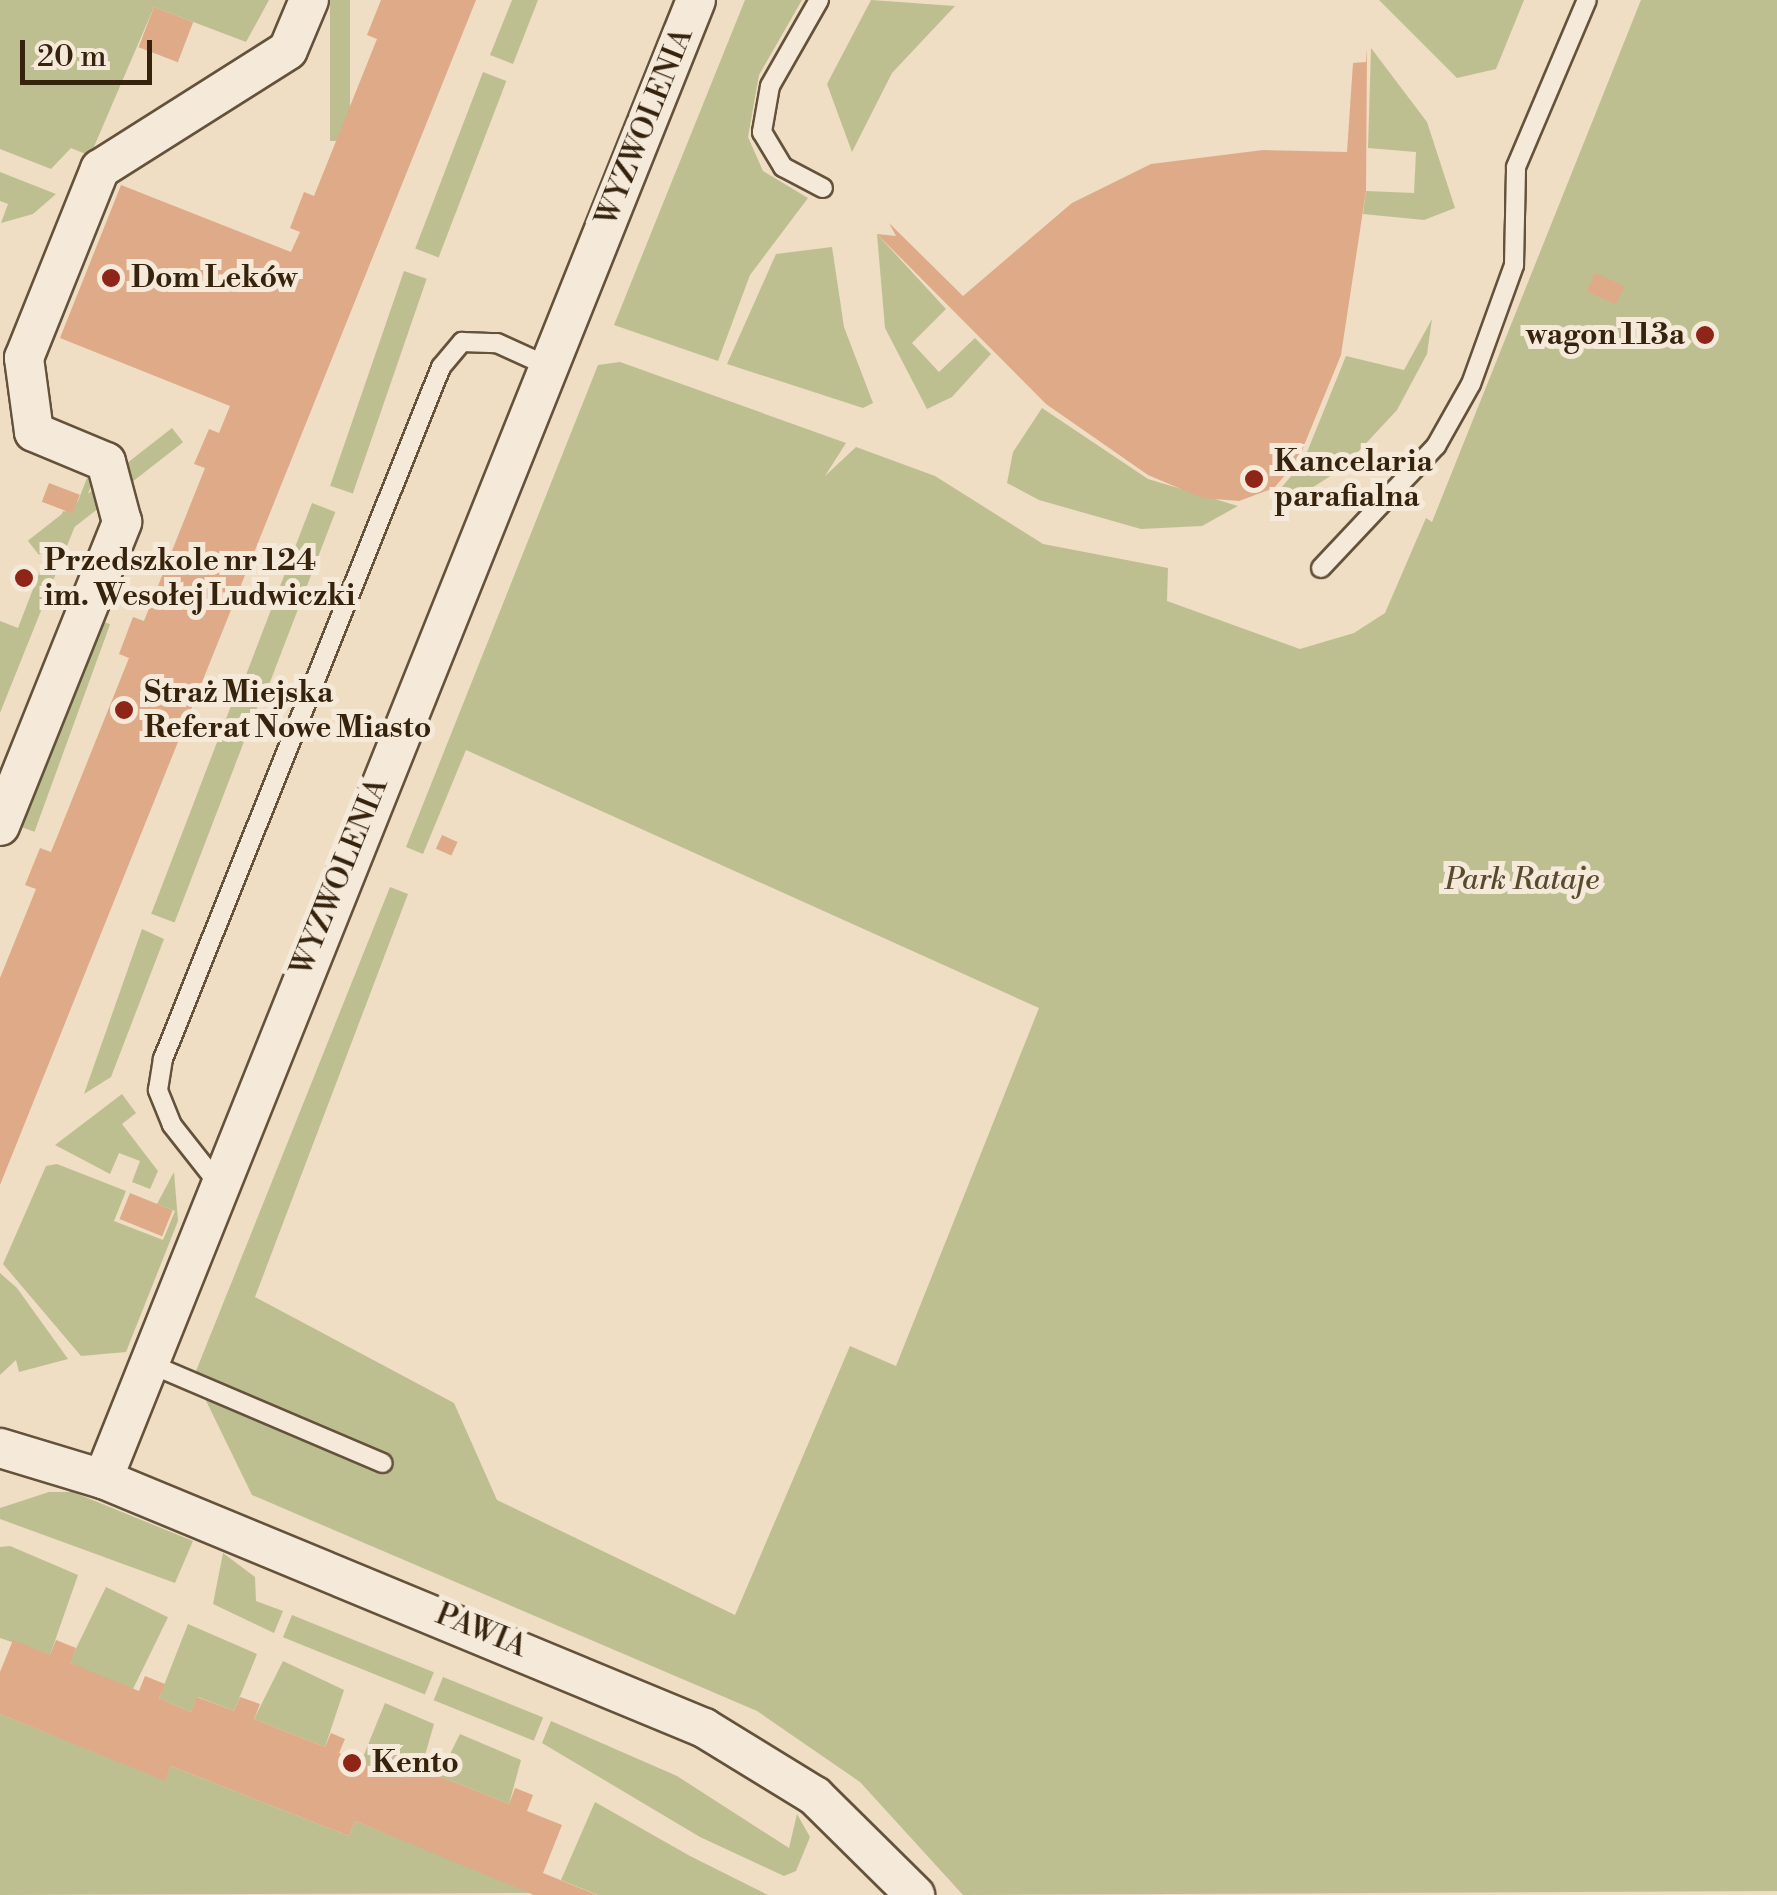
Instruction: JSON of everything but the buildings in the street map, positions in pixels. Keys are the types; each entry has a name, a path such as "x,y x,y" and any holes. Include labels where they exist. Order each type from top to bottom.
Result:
{"street":[{"path":"0,826 122,522 106,462 34,432 24,358 100,168 288,50 308,0"},
{"name":"WYZWOLENIA","path":"103,1479 696,0"},
{"name":"PAWIA","path":"0,1448 103,1479 704,1728 815,1796 915,1895"}],"lane":[{"path":"820,0 770,86 762,132 783,167 823,188"},
{"path":"1321,568 1436,446 1471,384 1514,265 1516,167 1587,0"},
{"path":"220,1186 172,1125 158,1090 164,1059 404,460 442,368 462,342 497,343 550,367"},
{"path":"148,1364 383,1463"}],"green space":[{"path":"0,0 269,0 246,42 154,7 90,156 71,148 51,169 0,149"},
{"path":"330,0 350,0 350,141 330,141"},
{"path":"512,0 538,0 513,64 490,55"},
{"path":"745,0 802,0 759,75 748,137 763,171 808,198 750,275 718,361 614,325"},
{"path":"871,0 955,6 892,73 852,152 827,84"},
{"path":"1379,0 1524,0 1496,69 1457,78"},
{"name":"Park Rataje","path":"1641,0 1777,0 1777,1891 963,1895 860,1782 757,1711 252,1495 194,1376 390,887 408,894 255,1297 454,1403 497,1500 735,1615 850,1346 896,1366 1039,1008 466,750 423,854 406,847 598,365 620,362 846,443 825,476 856,447 935,476 1043,544 1168,568 1167,601 1300,649 1354,633 1385,613 1426,518 1432,522"},
{"path":"1371,48 1427,122 1455,208 1424,220 1363,214 1366,191 1414,193 1416,152 1368,148"},
{"path":"483,72 506,81 439,257 415,248"},
{"path":"0,172 56,194 33,214 1,223 8,204 0,201"},
{"path":"877,234 946,309 912,343 939,372 975,338 991,354 952,397 927,409 885,328"},
{"path":"832,247 844,327 873,403 863,408 727,364 776,254"},
{"path":"404,271 427,279 353,493 330,486"},
{"path":"1432,319 1427,354 1397,410 1343,468 1285,505 1276,494 1303,462 1346,356 1404,370"},
{"path":"1042,408 1148,479 1238,506 1202,526 1141,529 1039,500 1007,483 1013,452"},
{"path":"172,428 183,442 39,555 28,541"},
{"path":"87,478 93,481 0,713 0,621 18,628 63,511 73,514"},
{"path":"312,503 335,512 268,687 245,678"},
{"path":"96,619 110,624 35,832 20,827"},
{"path":"234,698 257,707 175,923 151,914"},
{"path":"142,929 164,939 111,1077 84,1094"},
{"path":"122,1094 136,1113 122,1124 158,1171 150,1189 132,1182 140,1161 119,1153 110,1174 55,1145"},
{"path":"57,1164 126,1191 114,1221 163,1240 175,1211 157,1204 174,1172 178,1221 126,1352 81,1356 3,1264 46,1166"},
{"path":"0,1273 17,1288 68,1359 19,1372 16,1360 0,1375"},
{"path":"49,1492 73,1492 193,1541 175,1583 0,1519 0,1508"},
{"path":"10,1546 78,1575 50,1655 0,1638 0,1547"},
{"path":"223,1553 255,1577 256,1601 283,1611 274,1633 213,1604"},
{"path":"106,1587 168,1617 131,1693 69,1662"},
{"path":"292,1615 434,1672 425,1695 283,1637"},
{"path":"188,1624 257,1654 234,1711 198,1697 191,1712 159,1698"},
{"path":"283,1661 344,1690 325,1747 254,1719"},
{"path":"443,1677 543,1717 534,1741 434,1700"},
{"path":"385,1703 434,1724 421,1769 381,1753 375,1768 361,1762"},
{"path":"0,1714 165,1780 171,1766 349,1836 355,1821 535,1893 0,1895"},
{"path":"551,1721 677,1776 789,1848 797,1814 810,1837 796,1871 784,1876 700,1837 542,1743"},
{"path":"460,1734 521,1760 509,1804 439,1776"},
{"path":"595,1802 768,1895 598,1895 561,1880"}],"place":[{"name":"Dom Leków","path":"111,278"},
{"name":"wagon 113a","path":"1705,335"},
{"name":"Kancelaria parafialna","path":"1254,479"},
{"name":"Przedszkole nr 124 im. Wesołej Ludwiczki","path":"24,578"},
{"name":"Straż Miejska Referat Nowe Miasto","path":"124,710"},
{"name":"Kento","path":"352,1763"}]}
